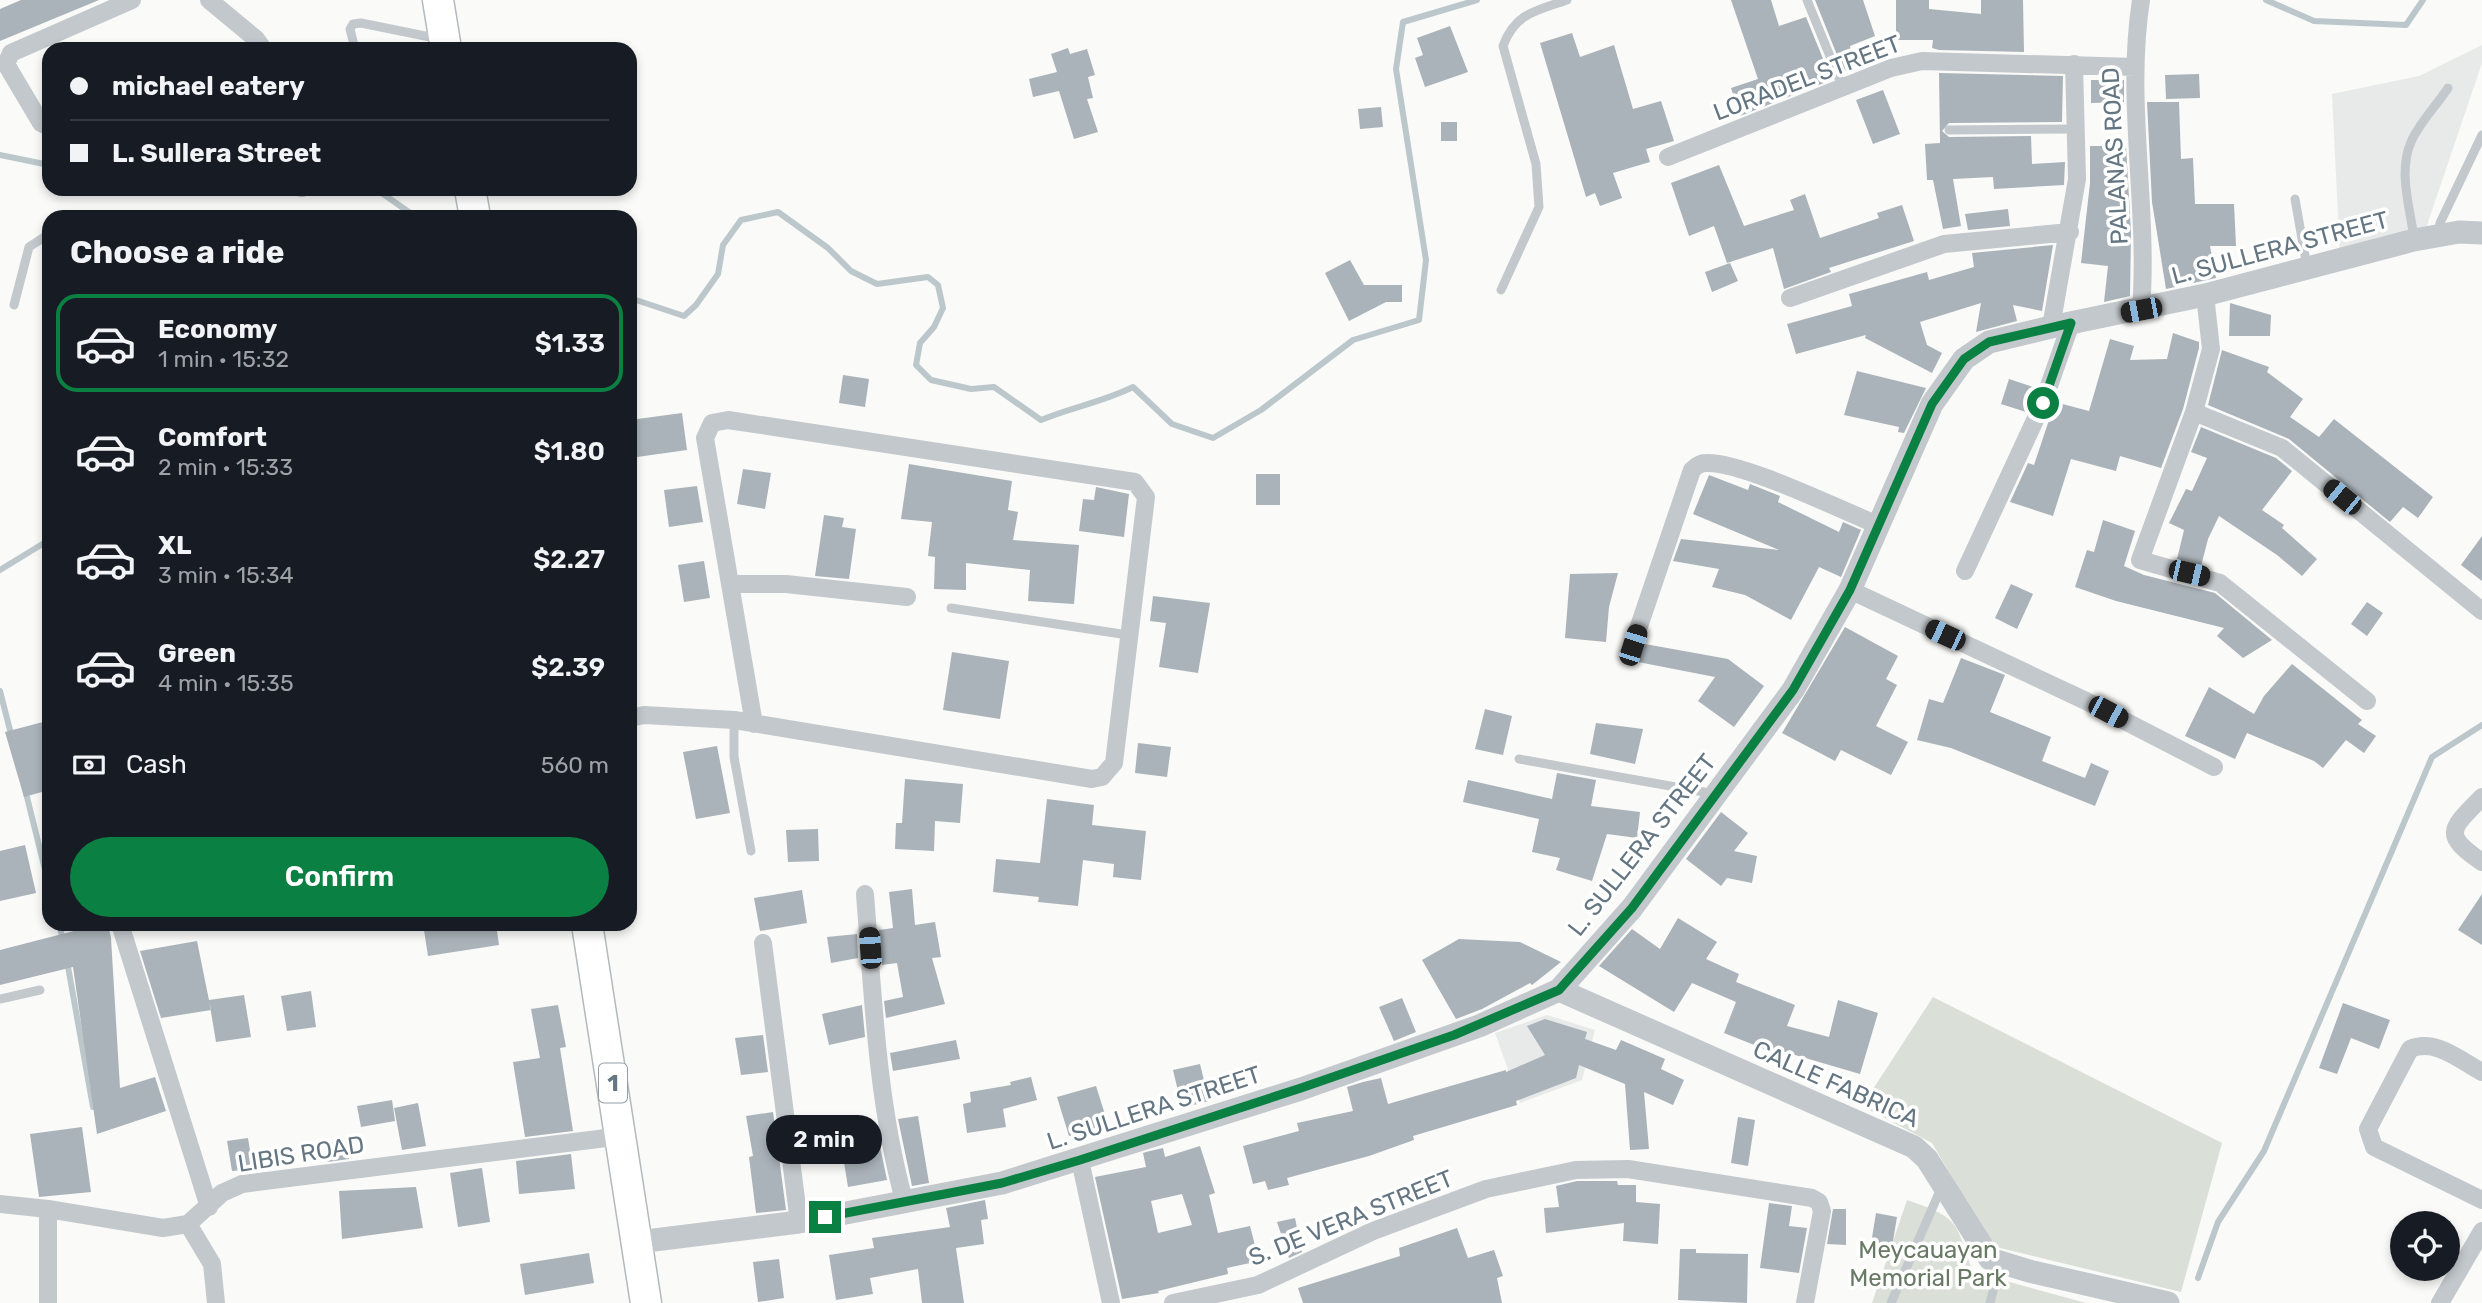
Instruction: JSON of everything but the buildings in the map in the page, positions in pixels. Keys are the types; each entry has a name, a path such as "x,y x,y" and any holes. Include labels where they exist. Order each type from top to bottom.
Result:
{"highway":[{"path":"438,0 445,42"},
{"name":"1","path":"588,931 646,1303"}],"street":[{"path":"42,123 6,64 10,53 132,0"},
{"path":"209,0 258,42"},
{"name":"PALANAS ROAD","path":"2141,0 2134,40 2145,264 2141,310"},
{"name":"LORADEL STREET","path":"1668,157 1891,68 1922,61 2135,67"},
{"path":"1965,571 2043,403 2061,325 2077,179 2074,64"},
{"path":"1790,298 1944,244 2070,232"},
{"name":"L. SULLERA STREET","path":"638,1242 799,1222 1002,1183 1301,1088 1441,1039 1559,990 1632,908 1793,690 1850,590 1932,404 1964,359 1989,342 2206,295 2414,240 2459,232 2482,233"},
{"path":"2206,295 2211,349 2194,412 2141,551 2140,560 2220,583 2367,701"},
{"path":"2194,412 2281,448 2482,611"},
{"path":"637,716 734,720 754,724 1092,779 1102,777 1114,763 1146,497 1135,482 720,420 712,423 705,438 754,724"},
{"path":"1633,645 1692,470 1703,463 1745,471 1878,525"},
{"path":"730,584 786,583 907,597"},
{"path":"1850,590 2086,701 2214,767"},
{"path":"2482,797 2459,821 2454,834 2458,846 2482,862"},
{"path":"866,894 876,1029 893,1161 904,1200"},
{"path":"122,931 209,1207"},
{"path":"763,943 799,1222"},
{"name":"CALLE FABRICA","path":"1559,990 1904,1142 1920,1152 1984,1254 2000,1264"},
{"path":"2482,1072 2436,1047 2422,1044 2410,1049 2368,1129 2369,1140 2374,1147 2482,1200"},
{"name":"LIBIS ROAD","path":"188,1224 222,1193 242,1184 622,1136"},
{"path":"1080,1160 1111,1303"},
{"name":"S. DE VERA STREET","path":"1173,1303 1258,1285 1373,1231 1486,1189 1576,1170 1628,1168 1812,1198 1819,1202 1822,1211 1805,1303"},
{"path":"0,1204 163,1228 188,1224 212,1264 216,1303"},
{"path":"48,1209 48,1303"},
{"path":"2440,1303 2482,1231"},
{"path":"2000,1264 2168,1303"}],"lane":[{"path":"1501,290 1539,207 1536,164 1503,46 1510,27 1522,17 1567,0"},
{"path":"1807,0 1843,88"},
{"path":"353,42 350,29 353,24 361,23 434,42"},
{"path":"2414,240 2405,172 2407,155 2411,141 2448,88"},
{"path":"1949,130 2076,129"},
{"path":"2438,236 2440,223 2482,135"},
{"path":"2295,199 2307,267"},
{"path":"14,304 29,247 42,239"},
{"path":"951,608 1128,635"},
{"path":"734,720 734,757 751,851"},
{"path":"1519,759 1716,794"},
{"path":"0,999 40,990"},
{"path":"1891,1303 1943,1185"},
{"path":"1990,1303 2000,1264"}],"shaded area":[{"path":"2482,45 2482,63 2425,231 2340,257 2332,94 2419,76"},
{"path":"1547,1015 1595,1030 1582,1080 1520,1103 1495,1033"}],"green space":[{"path":"1933,997 2222,1143 2181,1292 1992,1246 1932,1143 1862,1106"},
{"name":"Meycauayan Memorial Park","path":"1907,1200 1937,1212 1953,1224 1963,1242 1973,1272 2086,1303 1872,1303"}],"waterway":[{"path":"637,300 684,316 696,305 718,274 723,245 741,220 778,212 828,248 851,271 877,284 928,277 938,285 943,308 934,327 920,343 916,365 931,380 971,389 994,387 1041,420 1133,387 1172,424 1213,438 1261,410 1353,340 1419,320 1426,260 1396,69 1403,22 1477,0"},
{"path":"2266,0 2314,21 2406,25 2423,0"},
{"path":"0,155 42,164"},
{"path":"386,196 406,210"},
{"path":"0,570 42,544"},
{"path":"0,691 12,738"},
{"path":"2198,1278 2218,1222 2264,1151 2432,757 2482,725"},
{"path":"25,789 42,858"},
{"path":"61,931 63,940"},
{"path":"67,961 93,1107"}],"route":[{"path":"825,1217 1002,1183 1080,1160 1454,1035 1559,990 1632,908 1793,690 1850,590 1932,404 1964,359 1989,342 2071,323 2043,403"}]}
